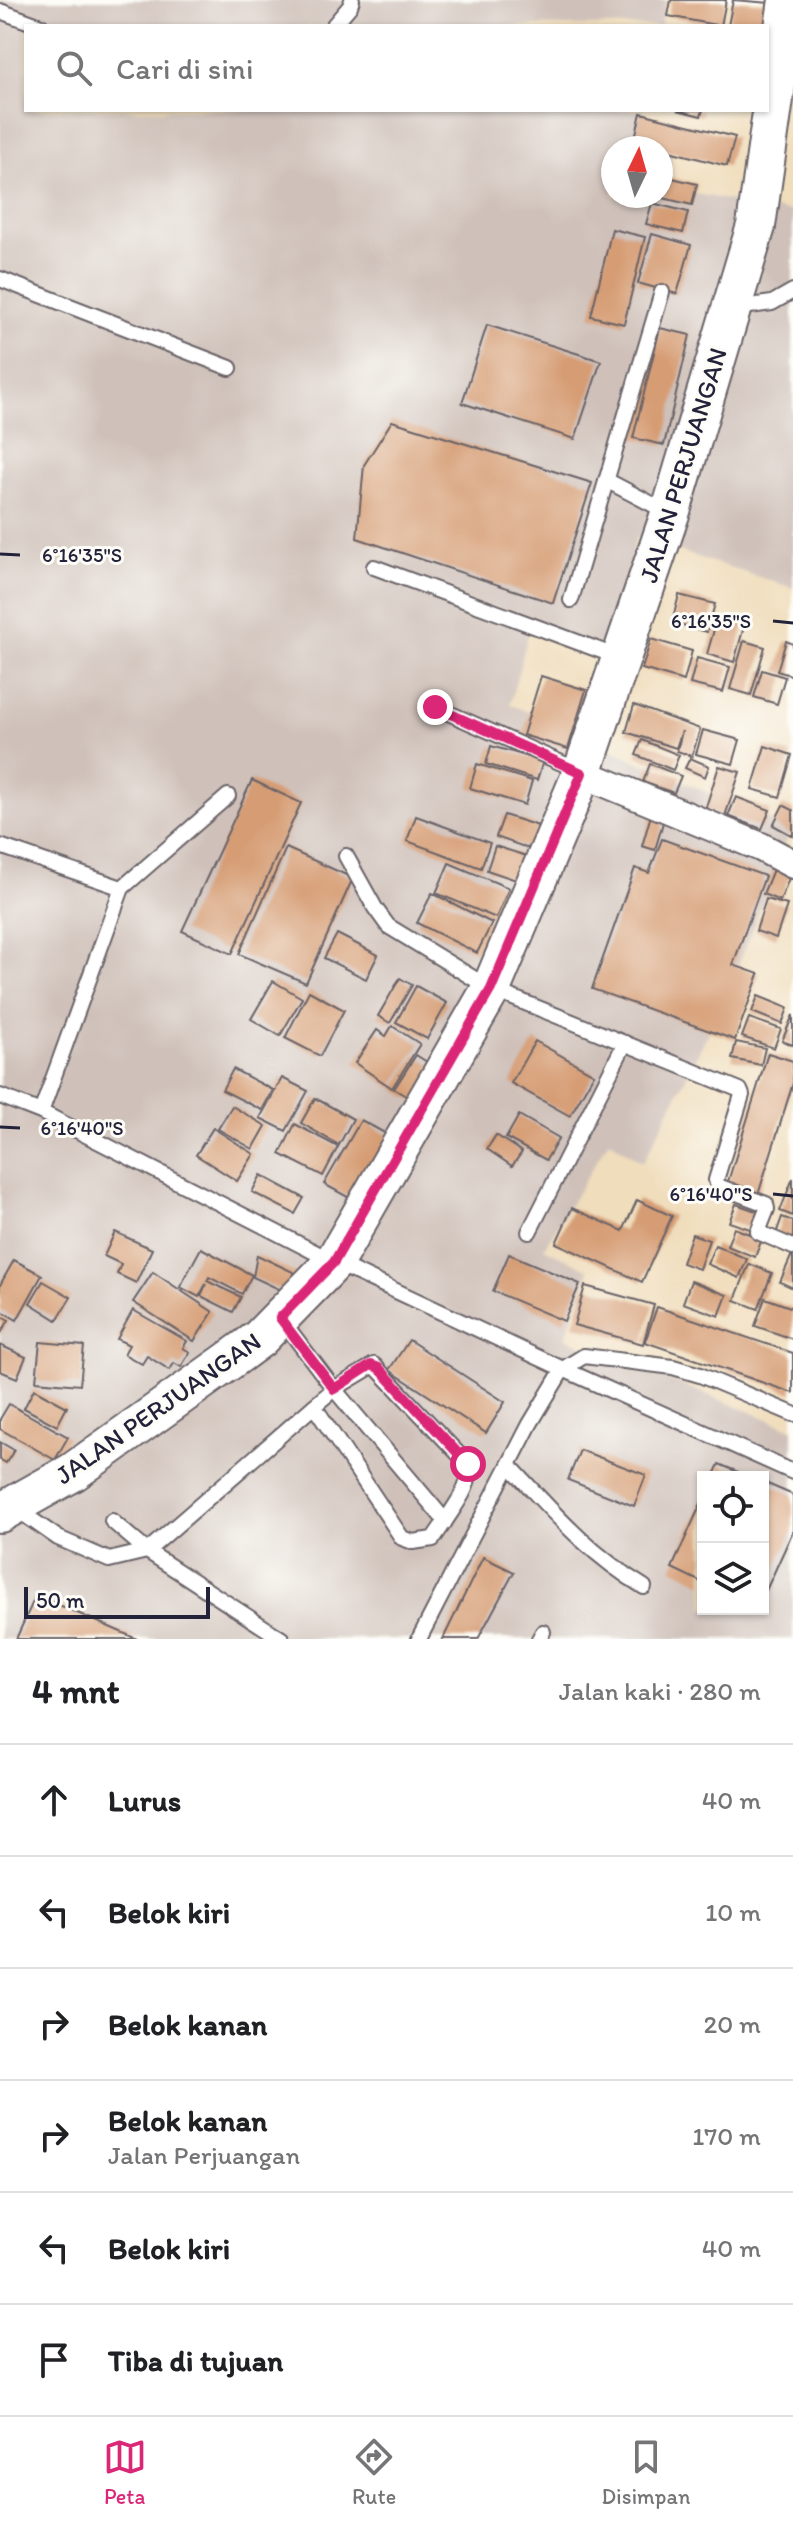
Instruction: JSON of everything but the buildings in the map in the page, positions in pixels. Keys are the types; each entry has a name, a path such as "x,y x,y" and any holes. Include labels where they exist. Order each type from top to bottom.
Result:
{"street":[{"name":"JALAN PERJUANGAN","path":"6,1510 73,1472 259,1339 334,1262 491,989 582,773 669,534 762,200 788,0"},
{"path":"582,773 761,847 793,864"}],"lane":[{"path":"335,24 352,0"},
{"path":"0,11 36,24"},
{"path":"0,279 230,368"},
{"path":"731,308 772,303 793,291"},
{"path":"571,600 662,292"},
{"path":"606,480 669,534"},
{"path":"374,567 622,658"},
{"path":"435,707 582,773"},
{"path":"41,1112 122,888 228,796"},
{"path":"0,846 122,888"},
{"path":"346,856 388,926 491,989 740,1090 742,1095 716,1180 718,1186 766,1204 758,1232 793,1247"},
{"path":"529,1232 625,1043"},
{"path":"0,1096 41,1112 334,1262 793,1472"},
{"path":"280,1318 444,1523"},
{"path":"419,1639 509,1465 563,1369 584,1356 673,1367 793,1414"},
{"path":"6,1510 58,1538 109,1560 147,1551 314,1406 334,1389 371,1365 379,1368 468,1464 470,1474 467,1484 433,1539 413,1542 402,1538 314,1406"},
{"path":"509,1465 586,1546 644,1587"},
{"path":"112,1521 147,1551 282,1639"}],"shaded area":[{"path":"0,0 666,0 661,24 24,24 24,112 644,112 638,136 601,136 601,208 673,208 673,190 793,212 793,588 636,537 610,650 531,623 510,704 791,830 725,999 643,1163 609,1140 544,1248 589,1270 565,1338 793,1429 793,1639 0,1639"}],"route":[{"path":"435,707 582,773 491,989 334,1262 280,1318 334,1389 374,1365 468,1464"}]}
